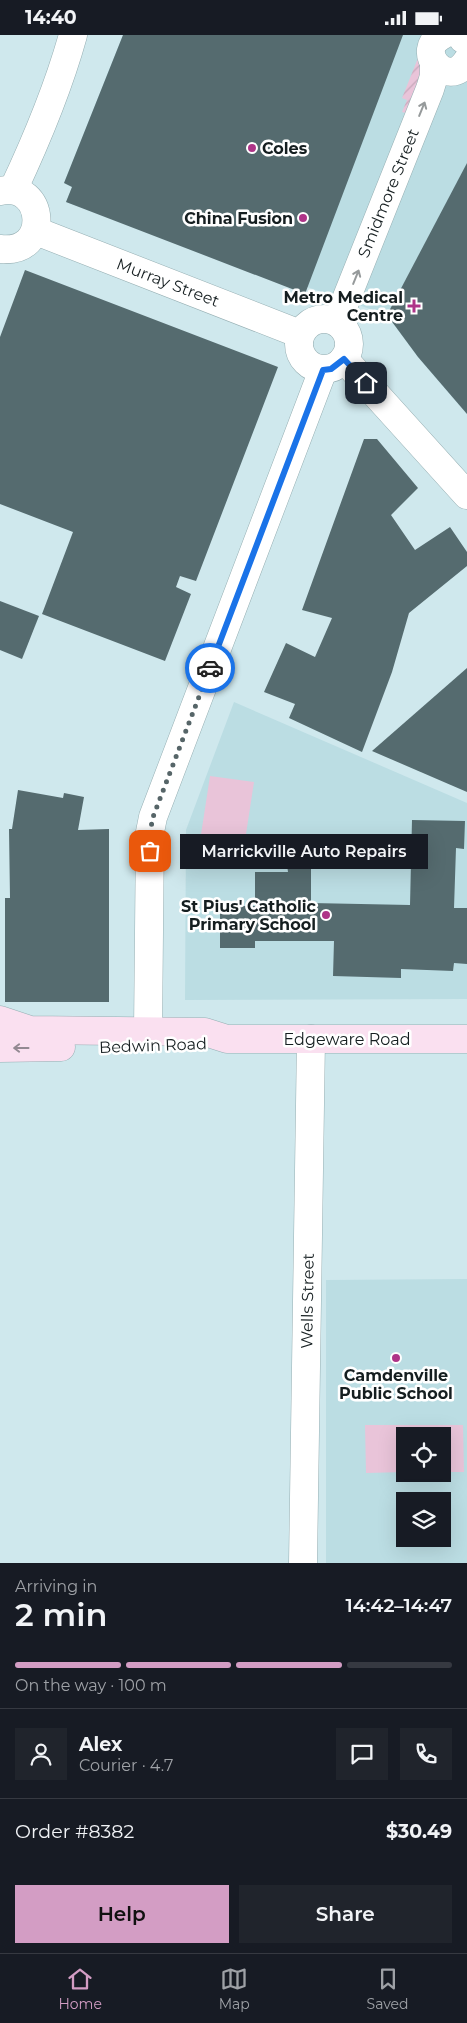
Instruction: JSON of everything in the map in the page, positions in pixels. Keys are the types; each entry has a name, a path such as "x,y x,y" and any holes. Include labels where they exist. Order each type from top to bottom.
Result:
{"main road":[{"name":"Bedwin Road","path":"0,1020 30,1030 205,1033 227,1039"},
{"name":"Bedwin Road","path":"0,1048 205,1046 227,1039"},
{"name":"Edgeware Road","path":"227,1039 467,1039"}],"street":[{"path":"0,249 17,249 31,238 36,231 38,221 36,210 31,201 23,194 7,191 43,124 62,76 73,35"},
{"name":"Smidmore Street","path":"337,322 434,76 452,43"},
{"name":"Murray Street","path":"36,231 300,334"},
{"path":"148,1031 150,832 153,817 333,365 348,352 348,335 337,322 329,319 311,321 300,334 298,342 302,358 308,364 333,365 467,495"},
{"name":"Wells Street","path":"303,1563 310,1039"}],"shaded area":[{"path":"123,35 467,35 467,414 418,357 387,315 66,202 72,187 64,183"},
{"path":"418,58 422,75 409,114 402,112 407,100 402,98"},
{"name":"St Pius' Catholic Primary School","path":"234,702 467,803 467,999 185,1000 186,830"},
{"path":"210,776 254,782 244,847 200,841"},
{"name":"Camdenville Public School","path":"467,1279 467,1563 326,1563 326,1280"},
{"path":"365,1425 463,1425 464,1472 451,1472 451,1427 396,1427 396,1472 366,1473"}],"building":[{"path":"123,35 403,35 305,294 66,202 72,187 64,183"},
{"path":"467,163 467,414 418,357 387,315"},
{"path":"25,270 278,367 196,581 180,576 176,587 191,594 165,661 42,614 73,532 0,504 0,337"},
{"path":"364,439 377,439 418,488 391,515 415,550 450,527 467,552 467,566 409,613 392,672 362,752 289,718 295,704 264,692 286,643 315,657 332,618 302,610"},
{"path":"0,601 39,616 22,659 0,650"},
{"path":"467,668 467,792 372,751"},
{"path":"18,790 63,798 64,793 84,797 78,830 109,829 109,1002 5,1002 5,898 10,898 9,829 12,829"},
{"path":"412,820 465,821 464,849 456,848 454,908 467,908 467,964 454,963 453,971 401,969 401,978 333,976 334,941 255,941 255,948 220,948 220,906 255,906 255,872 288,872 287,865 311,865 311,903 410,905"}],"way so far":[{"path":"150,851 150,832 153,817 210,668"}],"place":[{"name":"Coles","path":"252,148"},
{"name":"China Fusion","path":"303,218"},
{"name":"Metro Medical Centre","path":"414,306"},
{"name":"Marrickville Auto Repairs","path":"150,851"},
{"name":"St Pius' Catholic Primary School","path":"326,915"},
{"name":"Camdenville Public School","path":"396,1358"}],"route":[{"path":"210,668 323,370 331,369 344,359 366,383"}]}
